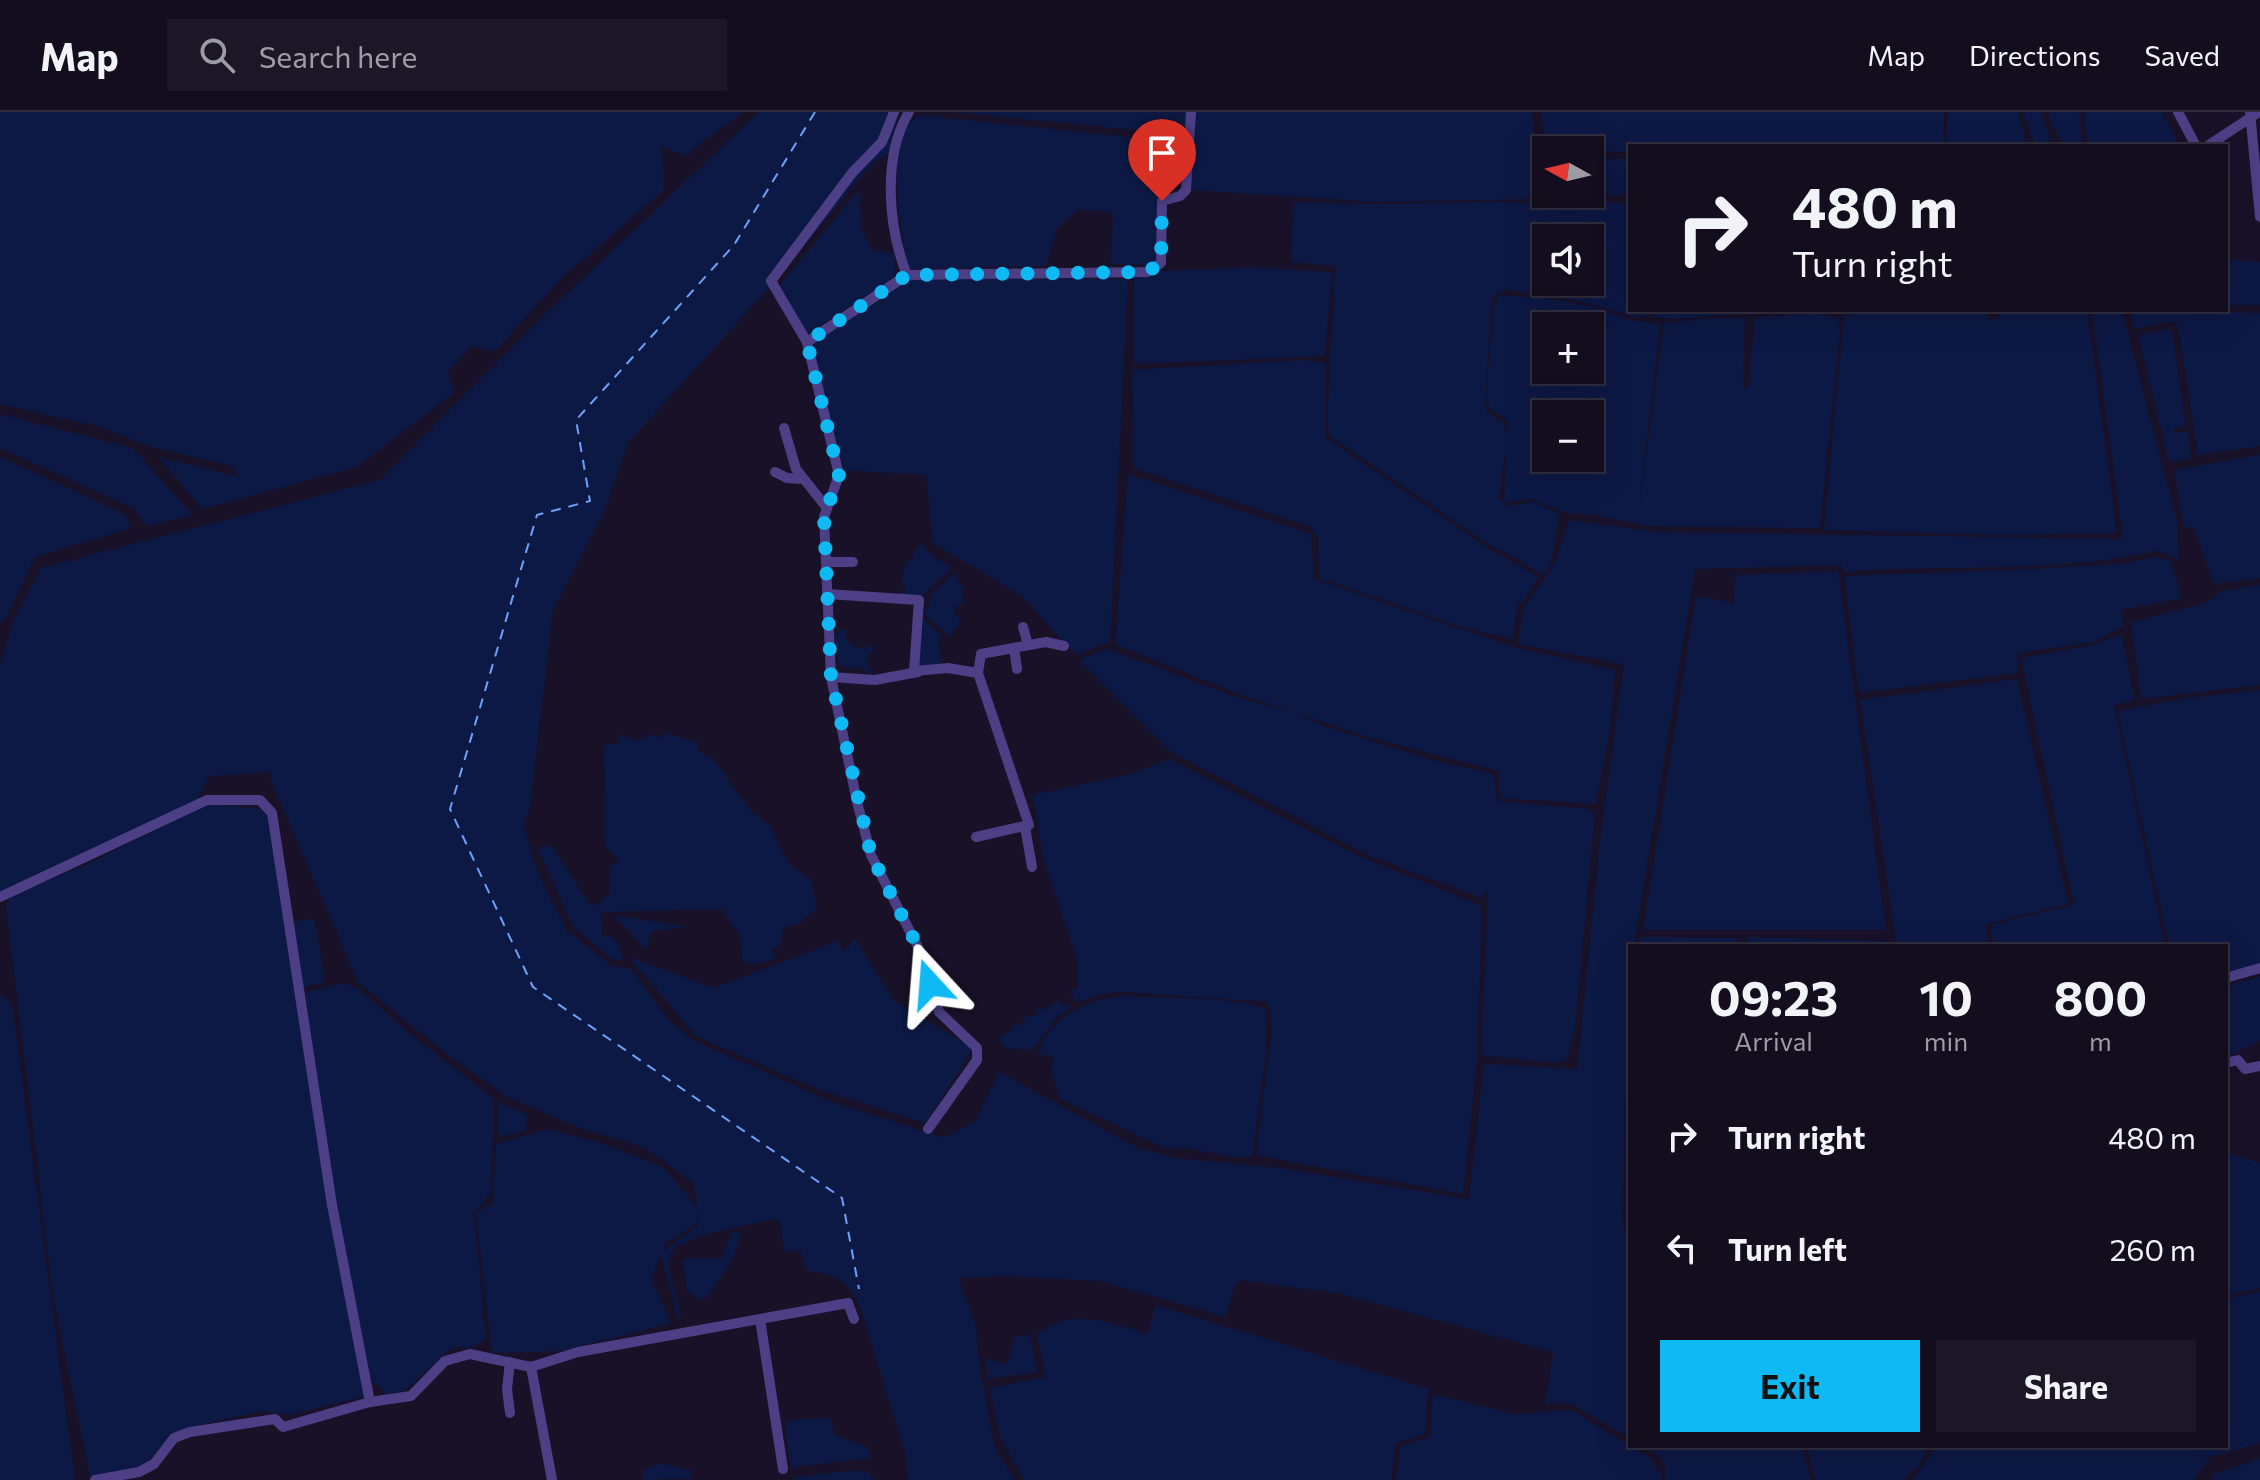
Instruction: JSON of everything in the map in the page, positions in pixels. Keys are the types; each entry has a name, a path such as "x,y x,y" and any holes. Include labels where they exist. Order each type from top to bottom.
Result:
{"street":[{"path":"894,112 882,142 852,173 771,281 807,342 839,475 824,517 831,677 871,855 922,955 939,1012 977,1048 977,1060 928,1129"},
{"path":"907,275 899,246 891,184 898,131 909,112"},
{"path":"807,342 907,275 1147,272 1161,263 1162,201 1180,196 1186,190 1191,112"},
{"path":"2178,112 2195,144"},
{"path":"2250,112 2260,217"},
{"path":"2210,144 2259,112"},
{"path":"784,428 791,458 803,479 827,508"},
{"path":"775,472 787,478 803,479"},
{"path":"826,562 853,562"},
{"path":"827,594 919,600 912,667 918,672"},
{"path":"1023,627 1028,645"},
{"path":"976,837 1029,825 1020,790 1001,747 978,673 981,654 1049,642 1053,646 1064,646"},
{"path":"1014,648 1017,669"},
{"path":"831,677 875,680 948,668 978,673"},
{"path":"0,897 207,800 260,800 272,813 332,1205 370,1402"},
{"path":"1025,827 1032,867"},
{"path":"2229,977 2260,968"},
{"path":"2228,1062 2238,1060 2245,1069 2260,1066"},
{"path":"95,1480 139,1472 154,1464 174,1438 190,1432 275,1419 283,1427 370,1402 411,1396 445,1361 470,1354 534,1366 578,1352 848,1303 854,1319"},
{"path":"760,1319 783,1469"},
{"path":"510,1362 507,1389 510,1413"},
{"path":"534,1366 555,1457"},
{"path":"534,1366 552,1480"}],"water":[{"path":"0,112 742,112 688,156 662,147 664,190 562,278 495,351 472,346 447,373 455,392 357,467 202,509 159,457 239,477 232,466 149,446 97,426 0,404"},
{"path":"759,112 901,112 897,118 894,150 874,162 777,279 628,443 604,512 553,610 530,807 523,824 538,872 567,931 612,966 630,968 670,1022 693,1040 827,1100 944,1138 975,1121 999,1072 1138,1148 1176,1158 1279,1168 1469,1199 1484,1064 1577,1069 1600,839 1624,664 1518,644 1523,610 1556,561 1569,520 1657,532 2123,539 2092,312 2123,312 2177,521 2179,561 2160,550 2121,558 2043,565 1844,572 1842,565 1695,569 1634,944 1628,944 1623,1211 1624,1230 1628,1232 1628,1437 1572,1404 1546,1403 1553,1352 1342,1294 1241,1280 1234,1287 1226,1317 1101,1281 1008,1276 958,1278 976,1325 994,1446 1015,1480 908,1480 906,1456 860,1307 840,1280 807,1271 800,1251 785,1252 779,1221 774,1219 702,1235 674,1248 668,1263 682,1318 678,1318 661,1255 651,1279 671,1323 561,1351 492,1353 476,1213 493,1203 496,1144 548,1129 598,1142 664,1168 697,1207 694,1183 645,1148 572,1125 506,1096 443,1051 358,982 270,779 272,772 209,776 196,801 0,893 0,663 14,619 41,568 380,480 538,321","holes":["697,1208 699,1225 663,1252 666,1243 697,1224"]},
{"path":"953,112 1187,112 1186,135"},
{"path":"1195,112 1532,112 1535,136 1532,136 1532,198 1379,202 1191,190"},
{"path":"1541,112 1944,112 1943,144 1628,144 1628,152 1604,152 1604,136 1544,136"},
{"path":"1948,112 2018,112 2026,144 1946,144"},
{"path":"2023,112 2040,112 2051,140 2034,144"},
{"path":"2047,112 2079,112 2082,144 2062,144"},
{"path":"2084,112 2161,112 2176,137 2175,144 2088,144"},
{"path":"919,115 1185,143 1180,180 1160,195 1158,203 1156,261 1149,265 1111,264 1113,213 1079,209 1057,228 1046,266 909,269 900,220 897,164 904,130"},
{"path":"1628,158 1628,195 1604,195 1604,159"},
{"path":"860,189 861,228 873,251 894,253 895,277 805,335 778,287"},
{"path":"1297,202 1532,203 1532,208 1604,208 1604,202 1628,203 1628,312 1646,312 1646,316 1639,318 1584,302 1547,296 1604,296 1604,224 1532,224 1532,294 1504,289 1492,297 1485,404 1488,413 1504,423 1507,436 1499,499 1509,506 1534,502 1560,514 1551,563 1544,575 1481,539 1330,436 1327,422 1335,266 1291,262 1293,205"},
{"path":"2228,260 2260,262 2260,305 2228,305"},
{"path":"1249,267 1332,272 1325,356 1133,364 1134,278 1164,271"},
{"path":"910,278 1128,279 1110,642 1076,655 1022,596 933,543 926,475 844,470 811,343"},
{"path":"1498,295 1551,299 1589,306 1630,320 1660,324 1638,517 1664,324 1708,318 1745,318 1743,388 1748,390 1755,317 1813,314 1838,317 1840,331 1820,528 1646,526 1595,515 1567,513 1530,499 1504,502 1507,420 1490,409 1486,400 1493,311"},
{"path":"1651,312 1764,312 1675,319 1651,317"},
{"path":"1863,312 1981,312 1992,320 1999,317 1999,312 2087,312 2117,533 2008,535 1824,530 1844,316"},
{"path":"2131,312 2260,313 2260,446 2198,455 2178,325 2173,321 2135,329"},
{"path":"2172,329 2186,427 2173,429 2175,433 2188,431 2191,458 2169,462 2138,335"},
{"path":"1302,360 1324,363 1326,369 1326,438 1482,544 1538,577 1525,600 1518,604 1513,639 1466,628 1319,578 1318,538 1311,527 1133,468 1132,370"},
{"path":"0,414 133,448 192,515 146,526 134,508 0,448"},
{"path":"2260,455 2260,578 2214,584 2195,532 2191,527 2184,527 2174,470"},
{"path":"0,457 125,514 131,528 35,557 4,622 0,622"},
{"path":"1128,474 1311,534 1314,579 1514,647 1615,670 1611,723 1596,804 1499,798 1499,771 1365,736 1234,692 1115,644"},
{"path":"920,542 936,559 949,565 950,570 924,594 926,602 923,603 902,597 901,593 906,586 902,582 905,563 913,558 912,554 920,547"},
{"path":"2153,557 2170,560 2182,598 2121,610 2124,626 2093,642 2018,653 2017,673 1859,693 1844,576 2036,569 2129,563"},
{"path":"1838,571 1886,930 1643,930 1695,602 1699,596 1734,603 1735,575"},
{"path":"955,572 965,588 962,592 963,603 953,609 961,623 949,636 925,615 932,593"},
{"path":"2260,585 2260,685 2141,699 2131,622 2209,602 2220,591"},
{"path":"924,620 942,636 938,644 942,662 918,668 917,622"},
{"path":"839,629 846,630 846,638 851,645 865,649 871,644 873,651 867,656 867,665 871,667 871,676 862,668 839,666 835,636"},
{"path":"2122,635 2135,700 2114,705 2165,944 1994,944 1991,930 1994,924 2074,905 2021,658 2089,646"},
{"path":"1108,649 1236,697 1300,714 1320,725 1432,760 1494,774 1497,801 1589,809 1595,814 1575,1027 1567,1060 1554,1063 1481,1055 1488,890 1482,898 1373,857 1171,752 1082,663 1081,659"},
{"path":"2017,679 2068,904 1985,924 1990,944 1897,944 1860,700"},
{"path":"2260,690 2260,965 2228,976 2228,944 2169,944 2118,711 2188,698"},
{"path":"664,733 698,742 698,751 713,758 750,810 770,826 787,862 811,880 817,907 799,924 783,928 781,944 772,950 776,959 749,965 742,959 742,940 722,909 601,912 602,936 611,935 620,947 622,960 613,960 572,925 537,847 552,846 590,905 597,905 609,893 610,866 620,861 605,846 604,746 618,743 621,734 634,741 654,734 660,739"},
{"path":"1169,759 1352,853 1482,906 1477,1061 1463,1194 1256,1155 1272,1029 1268,1002 1127,992 1108,993 1076,1002 1069,992 1077,988 1078,962 1043,858 1033,795 1134,773"},
{"path":"209,803 259,809 269,814 366,1396 289,1415 263,1411 204,1424 169,1437 145,1465 90,1476 53,1295 6,906 11,895 90,863"},
{"path":"614,915 688,927 653,931 645,949"},
{"path":"315,920 325,981 302,989 291,923"},
{"path":"1639,937 1738,938 1740,944 1638,944"},
{"path":"1746,937 1887,941 1888,944 1748,944"},
{"path":"855,939 894,1001 973,1048 926,1123 817,1089 696,1036 629,957 714,988 838,941 844,952"},
{"path":"2260,977 2260,1040 2228,1057 2228,985"},
{"path":"344,983 359,989 411,1035 494,1099 491,1193 474,1213 486,1338 471,1348 453,1347 405,1390 387,1395 372,1381 338,1227 304,993"},
{"path":"0,994 12,1004 75,1480 0,1480"},
{"path":"1125,996 1222,1000 1266,1010 1266,1054 1252,1156 1231,1157 1188,1148 1167,1149 1059,1098 1051,1069 1054,1057 1038,1054 1043,1041 1061,1019 1072,1012 1098,1001"},
{"path":"1059,1000 1063,1007 1069,1003 1071,1007 1055,1019 1033,1050 1006,1048 999,1039 1012,1029 1014,1023 1021,1026 1024,1017 1035,1016 1038,1007 1047,1010"},
{"path":"498,1102 528,1115 525,1131 497,1137"},
{"path":"2228,1154 2260,1163 2260,1288 2228,1295"},
{"path":"731,1232 741,1233 734,1257 707,1298 698,1299 687,1290 683,1261 686,1258 722,1258"},
{"path":"2260,1292 2260,1443 2210,1457 2193,1480 1913,1480 1936,1448 2228,1448 2228,1299"},
{"path":"1155,1305 1429,1389 1425,1434 1396,1443 1391,1480 1024,1480 1000,1437 989,1388 1046,1377 1037,1334 1050,1326 1064,1321 1091,1319 1148,1334"},
{"path":"1030,1335 1037,1372 988,1379 985,1358 1007,1364 1014,1337"},
{"path":"1433,1394 1514,1414 1571,1410 1628,1445 1628,1448 1651,1459 1662,1475 1660,1480 1395,1480 1401,1446 1430,1437"},
{"path":"830,1418 834,1435 866,1446 872,1457 791,1468 785,1424 788,1420"},
{"path":"1647,1448 1802,1448 1811,1480 1664,1480 1665,1468"},
{"path":"1808,1448 1929,1448 1919,1466 1903,1480 1816,1480"},
{"path":"2260,1459 2260,1480 2212,1480 2213,1474"},
{"path":"658,1463 691,1470 693,1478 643,1480 643,1471"},
{"path":"868,1471 875,1480 795,1480 795,1477"}],"ferry route":[{"path":"815,112 734,245 576,420 590,501 537,515 450,809 533,987 842,1198 859,1289"}],"route":[{"path":"930,984 922,955 871,855 831,677 824,517 839,475 807,342 907,275 1147,272 1161,263 1162,201"}]}
